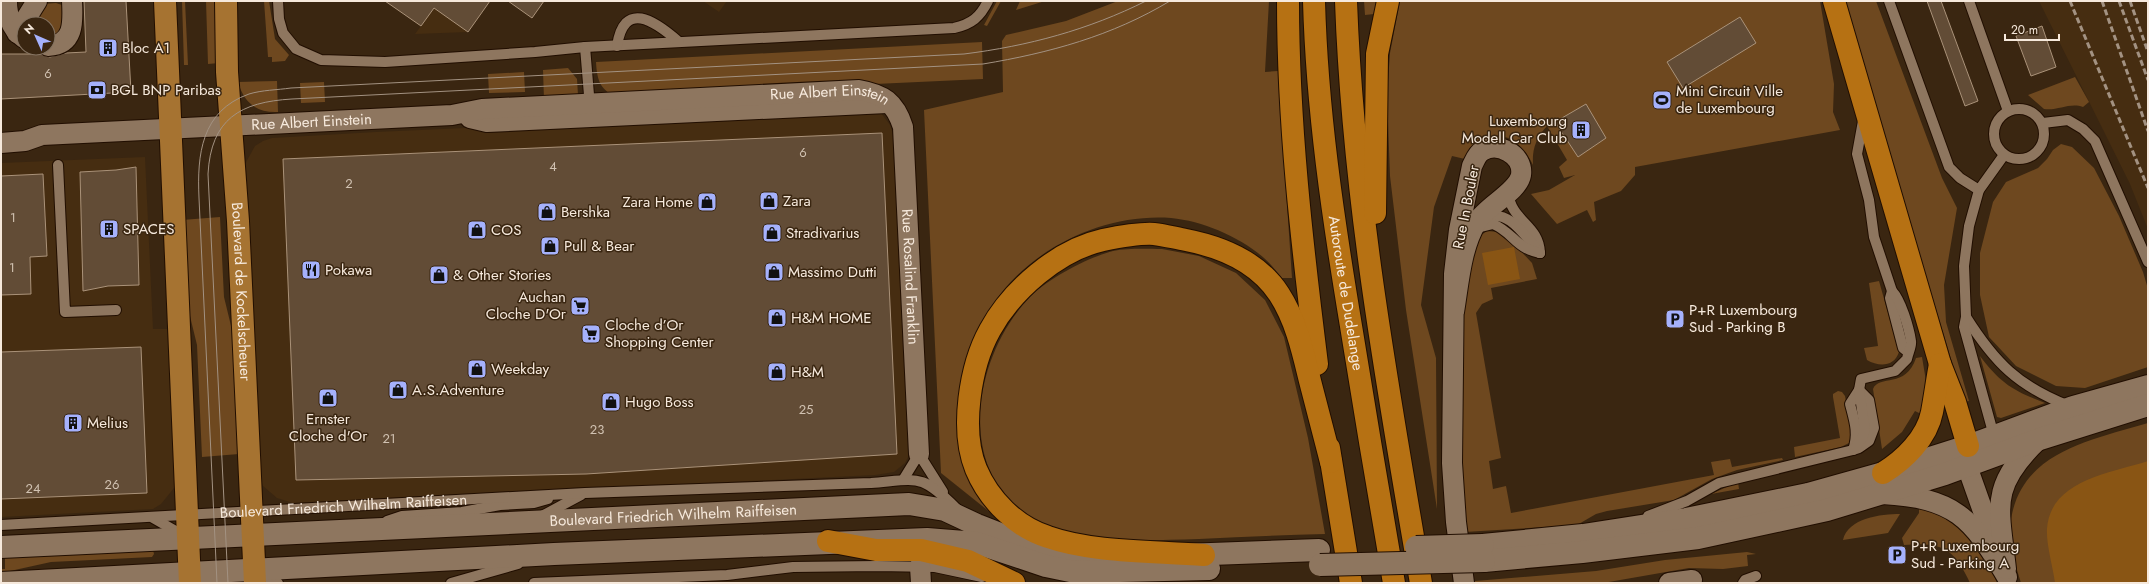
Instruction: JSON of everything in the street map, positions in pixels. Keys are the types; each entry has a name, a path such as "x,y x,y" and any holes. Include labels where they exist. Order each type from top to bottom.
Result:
{"highway":[{"path":"1288,1 1288,68 1302,247 1331,462 1351,583"},
{"name":"Autoroute de Dudelange","path":"1314,1 1323,131 1334,220 1394,583"},
{"name":"Autoroute de Dudelange","path":"1346,1 1353,124 1374,287 1421,583"},
{"path":"1374,287 1377,54 1388,1"},
{"path":"1834,1 1940,364 1955,402 1967,456"},
{"path":"1204,555 1092,547 1048,537 1013,519 988,491 975,468 968,423 970,398 976,364 990,330 1013,299 1036,274 1066,255 1102,240 1152,234 1203,243 1234,253 1265,277 1279,294 1287,310 1301,345 1331,462"},
{"path":"1882,484 1921,437 1928,426 1932,413 1940,364"},
{"path":"828,541 876,550 921,550 968,561 1014,583"}],"main road":[{"path":"165,1 189,578"},
{"name":"Boulevard de Kockelscheuer","path":"226,1 227,72 255,576"},
{"path":"1967,456 1994,436 2073,407 2148,386"},
{"path":"1,583 255,576 554,554 828,541 927,538 977,543 1046,566 1075,572 1320,557 1582,552 1698,538 1826,510 1882,484 1967,456 2040,439 2148,406"},
{"path":"1483,553 1744,509 1808,494 1882,484"},
{"name":"Boulevard Friedrich Wilhelm Raiffeisen","path":"1,547 909,504 945,510 976,525 1038,549 1080,556 1204,555 1320,557"}],"street":[{"path":"7,1 7,15 16,28"},
{"path":"30,16 37,1"},
{"path":"56,46 66,39 73,26 72,1"},
{"name":"Rue Albert Einstein","path":"42,135 452,115 487,122 590,110 859,90 877,93 889,103"},
{"name":"Rue Rosalind Franklin","path":"889,103 895,109 903,127 919,454"},
{"path":"1,130 24,129 42,135"},
{"path":"1,143 24,141 42,135"},
{"name":"Rue In Bouler","path":"1454,312 1465,250 1471,233 1477,221 1486,211 1514,187 1521,174 1521,169 1516,160 1506,149 1490,148 1483,150 1477,156 1472,166 1459,230 1454,274 1452,463 1456,522 1464,583"},
{"path":"2008,580 2001,525 2002,491 2010,472 2040,439"},
{"path":"1967,456 2008,580"},
{"path":"1882,484 1956,512 1985,540 2008,580"},
{"path":"1669,583 1693,582"}],"lane":[{"path":"278,1 279,19 283,33 296,49 321,60 385,62 527,53 585,47 954,28 968,25 977,19 988,1"},
{"path":"1889,1 1949,167 1960,178 1979,190"},
{"path":"1969,1 2008,111"},
{"path":"617,46 618,32 624,19 629,15 636,13 649,16 679,42"},
{"path":"585,47 590,110"},
{"path":"2016,109 2028,110 2038,117 2043,123 2043,142 2035,154 2029,158 2015,160 2004,155 1995,142 1994,134 1998,120 2008,111 2016,109"},
{"path":"1583,535 1607,524 1655,514 1687,501 1719,483 1853,450 1863,437 1865,430 1859,390 1861,379 1895,371 1908,359 1908,352 1903,348 1890,298 1892,291 1874,237 1869,200 1857,154 1866,110"},
{"path":"2043,123 2068,120 2083,128 2096,141 2148,262"},
{"path":"1994,436 1967,343 1964,327 1966,316 1964,266 1969,226 1979,190 2004,155"},
{"path":"58,165 65,312 116,310"},
{"path":"1471,233 1479,227 1493,224 1500,227 1527,250 1540,253 1537,236 1513,210 1509,203 1508,192"},
{"path":"1966,316 1983,344 2012,375 2043,396 2073,407"},
{"path":"903,480 919,454 945,494 957,509"},
{"name":"Boulevard Friedrich Wilhelm Raiffeisen","path":"1,525 560,495 871,483 916,478 926,482 938,490 976,525"},
{"path":"532,521 585,494"},
{"name":"Boulevard Friedrich Wilhelm Raiffeisen","path":"366,529 402,516 462,512 500,505 534,503 560,495"},
{"path":"152,518 188,538"},
{"path":"451,583 554,554"},
{"path":"534,583 727,575 793,567 921,575 935,567 965,573 998,583"},
{"path":"255,576 278,583"},
{"path":"1743,583 1745,580 1756,576"}],"shaded area":[{"path":"182,1 185,1 188,65 184,65"},
{"path":"206,1 216,1 219,63 208,64"},
{"path":"264,1 269,1 275,39 289,55 285,61 272,62 272,57 268,57"},
{"path":"385,1 490,1 468,32 415,34 421,26"},
{"path":"703,1 727,1 719,12"},
{"path":"997,1 1001,1 987,26 984,25"},
{"path":"1020,1 1045,1 1016,10"},
{"path":"1118,1 1269,1 1265,72 1278,71 1292,278 1282,278 1264,258 1254,250 1244,243 1220,231 1208,226 1171,218 1141,218 1110,224 1080,234 1052,248 1026,267 1004,289 987,314 975,342 962,381 964,394 996,517 941,473 924,110 1003,92 1002,41 1006,35 1066,21"},
{"path":"1364,1 1378,1 1374,14 1365,15"},
{"path":"1400,1 1820,1 1834,84 1833,112 1840,130 1635,167 1635,175 1621,191 1594,202 1596,220 1593,222 1587,210 1557,224 1531,194 1549,190 1575,175 1564,178 1559,167 1567,160 1547,126 1540,135 1536,144 1533,154 1533,165 1518,145 1509,139 1500,136 1491,136 1481,140 1465,159 1452,156 1434,207 1421,305 1436,358 1437,509 1406,310 1390,176 1387,95 1390,53"},
{"path":"1843,1 1876,1 1942,178 1957,208 1944,285 1946,322 1969,401 1964,402"},
{"path":"2039,1 2148,1 2148,229 2130,184"},
{"path":"56,3 65,6 61,35 56,37 56,16 35,16 43,4"},
{"path":"982,42 983,79 615,96 605,90 602,86 598,78 596,62"},
{"path":"568,68 577,79 578,95 544,100 543,70"},
{"path":"524,72 525,92 489,93 488,74"},
{"path":"2075,77 2089,102 2083,107 2073,105 2054,109 2044,109 2028,95"},
{"path":"277,81 278,112 264,111 252,105 244,96 238,82"},
{"path":"324,82 325,102 301,103 300,83"},
{"name":"Cloche d’Or Shopping Center","path":"881,113 890,125 894,137 909,447 909,455 905,463 894,472 875,475 293,503 277,498 263,486 259,476 245,164 255,146 263,141 272,138 376,132 643,120"},
{"path":"2061,144 2072,147 2094,168 2119,216 2143,272 2148,289 2148,367 2085,388 2056,386 2016,366 1989,337 1980,295 1980,253 1993,202 2006,182 2038,168 2053,150"},
{"path":"145,157 153,329 170,329 177,480 174,488 161,504 153,509 1,517 1,163"},
{"path":"220,217 224,297 233,334 239,454 202,457 197,345 188,308 182,220"},
{"path":"1487,231 1499,232 1512,242 1532,263 1537,279 1491,288 1493,299 1482,304 1476,313 1501,458 1489,461 1493,489 1506,486 1511,513 1714,475 1711,462 1730,459 1732,467 1782,458 1783,460 1737,470 1712,479 1674,500 1607,511 1596,514 1577,525 1465,532 1461,464 1463,315 1474,240"},
{"path":"1514,247 1520,279 1488,285 1482,253"},
{"path":"1131,249 1162,249 1199,256 1236,273 1265,300 1284,337 1308,438 1325,534 1148,540 1114,540 1098,538 1044,526 1015,506 995,480 983,450 980,418 984,384 994,352 1010,322 1031,296 1039,289 1059,275 1081,263 1113,251"},
{"path":"1879,281 1899,352 1894,361 1886,364 1876,364 1867,360 1864,348 1878,346 1869,283"},
{"path":"1980,356 2009,386 2025,395 2045,403 2001,418 1997,417"},
{"path":"1922,357 1926,381 1921,414 1915,411 1902,432 1882,449 1873,389 1881,382 1893,380 1906,374 1912,368 1916,358"},
{"path":"1838,391 1842,392 1845,396 1852,434 1849,443 1841,447 1795,457 1794,447 1840,438 1833,397 1833,394"},
{"path":"2148,423 2148,583 2021,583 2012,550 2010,529 2015,503 2025,483 2040,467 2058,454 2079,444 2102,436"},
{"path":"2148,461 2148,583 2055,583 2047,529 2051,513 2059,499 2071,489 2085,481"},
{"path":"1738,482 1739,489 1711,494"},
{"path":"1919,509 1933,511 1946,516 1958,524 1977,545 1985,557 1997,583 1970,583 1964,571 1952,555 1937,546 1917,544 1904,545 1902,538 1919,513"},
{"path":"1900,514 1888,533 1843,540 1851,527 1858,522 1875,516"},
{"path":"153,550 154,554 152,557 51,562 1,573 1,569 5,569 5,556"},
{"path":"1747,552 1756,554 1747,555 1748,566 1723,569 1689,568 1603,583 1475,583 1475,581 1596,571 1665,560"}],"building":[{"name":"Bloc A1","path":"84,1 126,1 131,92 1,99 1,54 50,57 66,53 86,52"},
{"path":"385,1 490,1 468,32 434,8 421,26"},
{"path":"508,1 544,1 532,18"},
{"path":"1927,1 1941,1 1978,101 1965,106"},
{"path":"1740,17 1756,43 1683,88 1667,62"},
{"path":"2042,26 2056,67 2031,76 2016,36"},
{"name":"Luxembourg Modell Car Club","path":"1586,104 1606,138 1578,157 1555,122"},
{"name":"Cloche d’Or Shopping Center","path":"882,133 897,454 586,474 296,480 283,159"},
{"name":"SPACES","path":"136,167 139,285 108,286 83,291 80,172 116,170"},
{"path":"43,174 47,256 30,257 31,294 1,295 1,176"},
{"name":"Melius","path":"141,347 147,493 1,499 1,352"}],"tram line":[{"path":"217,583 199,198 199,166 205,136 221,111 233,102 249,94 291,88 964,54 988,51 1057,35 1102,20 1146,1"},
{"path":"228,583 208,174 210,155 215,140 222,127 232,117 243,110 257,104 292,99 983,64 1008,60 1080,42 1126,24 1170,1"}],"railway":[{"path":"2070,1 2148,188"},
{"path":"2102,1 2148,131"},
{"path":"2119,1 2148,80"},
{"path":"2130,1 2148,52"}],"place":[{"name":"Bloc A1","path":"108,48"},
{"name":"BGL BNP Paribas","path":"97,90"},
{"name":"Mini Circuit Ville de Luxembourg","path":"1662,100"},
{"name":"Luxembourg Modell Car Club","path":"1581,130"},
{"name":"Zara","path":"769,201"},
{"name":"Zara Home","path":"707,202"},
{"name":"Bershka","path":"547,212"},
{"name":"SPACES","path":"109,229"},
{"name":"COS","path":"477,230"},
{"name":"Stradivarius","path":"772,233"},
{"name":"Pull & Bear","path":"550,246"},
{"name":"Pokawa","path":"311,270"},
{"name":"Massimo Dutti","path":"774,272"},
{"name":"& Other Stories","path":"439,275"},
{"name":"Auchan Cloche D'Or","path":"580,306"},
{"name":"H&M HOME","path":"777,318"},
{"name":"P+R Luxembourg Sud - Parking B","path":"1675,319"},
{"name":"Cloche d’Or Shopping Center","path":"591,334"},
{"name":"Weekday","path":"477,369"},
{"name":"H&M","path":"777,372"},
{"name":"A.S.Adventure","path":"398,390"},
{"name":"Ernster Cloche d'Or","path":"328,398"},
{"name":"Hugo Boss","path":"611,402"},
{"name":"Melius","path":"73,423"},
{"name":"P+R Luxembourg Sud - Parking A","path":"1897,555"}]}
